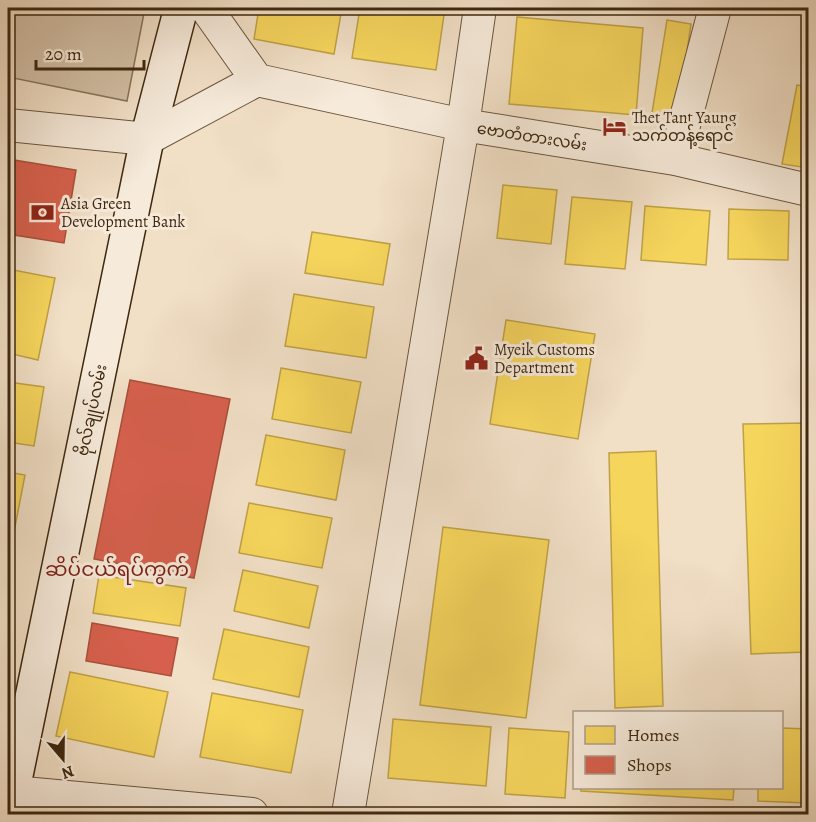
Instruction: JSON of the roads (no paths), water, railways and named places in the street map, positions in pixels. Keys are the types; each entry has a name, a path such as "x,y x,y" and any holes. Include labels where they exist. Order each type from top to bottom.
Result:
{"main road":[{"name":"ဗိုလ်ချုပ်လမ်း","path":"10,803 147,139 181,8"}],"street":[{"path":"8,125 147,139 257,80 206,8"},
{"path":"348,814 463,124 480,8"},
{"path":"675,159 715,16 715,8"},
{"name":"ဗောတံတားလမ်း","path":"257,80 463,124 675,159 808,190"},
{"path":"10,803 252,814"}],"place":[{"name":"Thet Tant Yaung သက်တန့်ရောင်","path":"614,126"},
{"name":"Asia Green Development Bank","path":"43,212"},
{"name":"Myeik Customs Department","path":"476,358"}],"district":[{"name":"ဆိပ်ငယ်ရပ်ကွက်","path":"117,569"}]}
